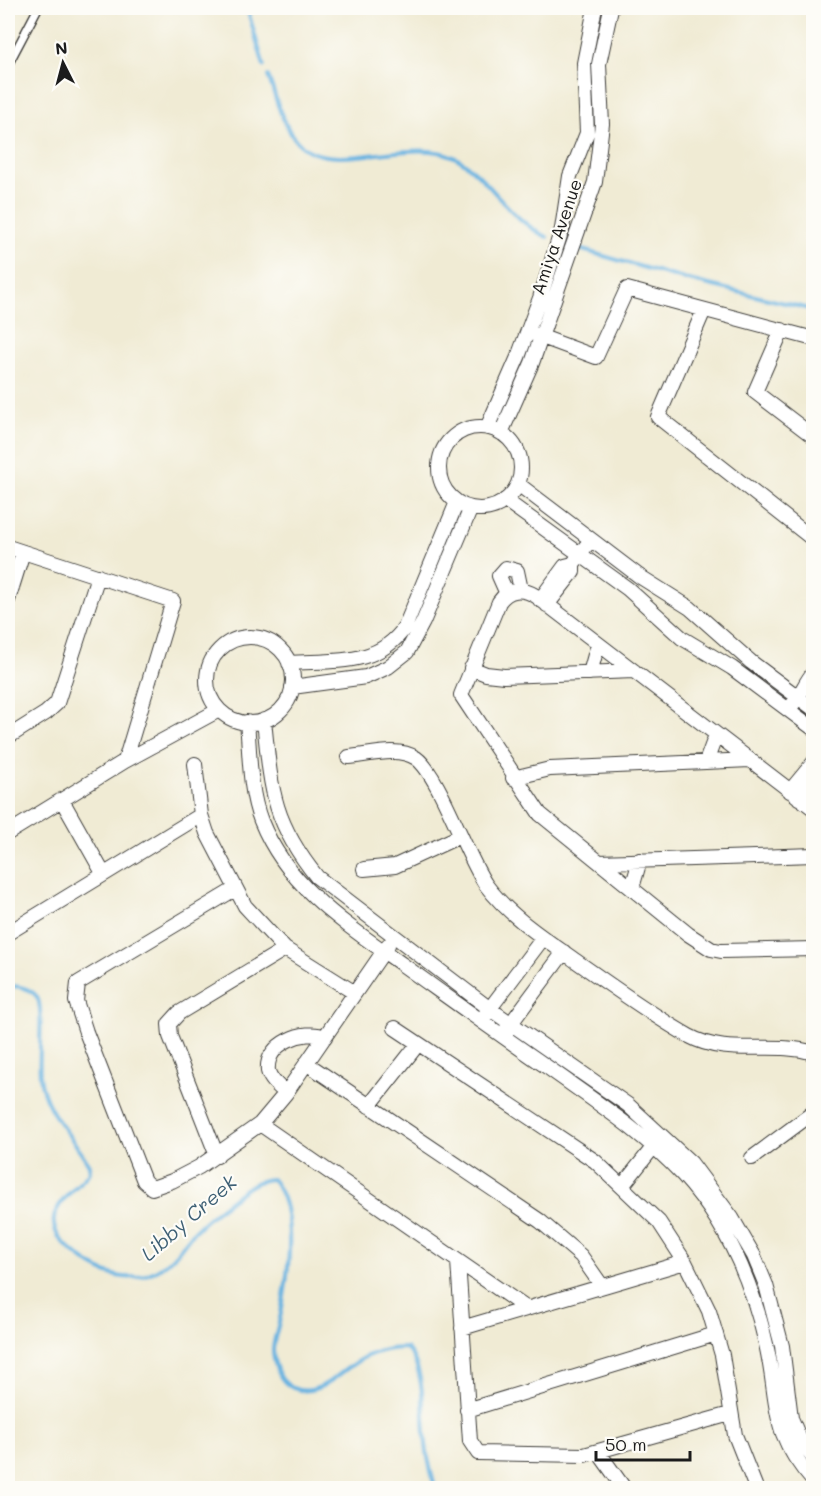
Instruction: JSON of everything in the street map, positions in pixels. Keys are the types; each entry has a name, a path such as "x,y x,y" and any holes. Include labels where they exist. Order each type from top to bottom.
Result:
{"street":[{"name":"Amiya Avenue","path":"487,428 528,332 562,229 570,176 587,133 584,63 595,8"},
{"name":"Amiya Avenue","path":"501,433 542,337 596,182 602,124 599,64 611,8"},
{"path":"528,332 596,357 627,289 813,339"},
{"path":"704,310 658,417 813,540"},
{"path":"782,330 754,392 813,437"},
{"path":"477,428 487,428 501,433 509,439 519,455 521,474 518,484 505,500 489,508 471,508 457,502 444,487 439,468 441,458 450,441 458,434 477,428"},
{"path":"518,484 648,582 690,608 751,662 806,691"},
{"path":"505,500 555,536 577,559 639,598 682,638 732,668 813,729"},
{"path":"289,663 349,659 383,650 399,636 457,502"},
{"path":"529,518 542,502"},
{"path":"292,687 352,680 388,667 412,644 471,508"},
{"path":"555,536 567,521"},
{"path":"544,602 573,572 577,559 591,540"},
{"path":"8,547 173,601 125,762"},
{"path":"8,600 23,552"},
{"path":"507,594 499,576 506,568 517,571 521,590"},
{"path":"8,737 46,713 57,703 98,576"},
{"path":"813,809 544,602 521,590 507,594 499,602 461,691 462,699 513,778 544,819 688,934 711,949 730,952 813,949"},
{"path":"242,638 265,640 283,653 289,663 292,687 283,707 264,720 247,722 227,716 219,710 208,690 207,678 209,667 221,648 242,638"},
{"path":"590,673 598,644"},
{"path":"349,659 352,680"},
{"path":"333,660 335,683"},
{"path":"471,668 486,674 504,676 634,671"},
{"path":"813,672 807,680 806,691 813,709"},
{"path":"788,710 806,691"},
{"path":"8,833 125,762 219,710"},
{"path":"264,720 269,774 277,813 299,852 317,877 510,1024 628,1105 663,1136 712,1189 754,1256 766,1286 782,1346 791,1418 802,1444 813,1459"},
{"path":"247,722 255,797 268,836 289,871 304,889 480,1021 618,1117 654,1147 700,1197 740,1262 752,1290 766,1346 780,1430 786,1446 813,1482"},
{"path":"706,762 716,735"},
{"path":"349,757 400,752 418,759 431,777 487,886 500,901 543,938 636,1003 705,1044 728,1049 800,1048 813,1053"},
{"path":"513,778 550,769 750,760"},
{"path":"795,795 813,762"},
{"path":"195,764 201,815 213,849 245,906 285,949 355,993"},
{"path":"795,795 813,780"},
{"path":"63,801 103,873"},
{"path":"8,933 201,815"},
{"path":"364,869 395,866 460,836"},
{"path":"599,862 813,855"},
{"path":"632,888 640,860"},
{"path":"235,889 78,983 76,993 86,1032 144,1181 148,1186 158,1188 165,1185 216,1156 260,1124 286,1093 394,937"},
{"path":"480,1021 543,938"},
{"path":"216,1156 170,1036 169,1024 179,1013 285,949"},
{"path":"502,1036 564,952"},
{"path":"395,1028 595,1161 623,1185 659,1222 685,1262 700,1291 716,1334 730,1414 740,1453 755,1488"},
{"path":"286,1093 270,1077 269,1061 272,1055 282,1045 301,1034 316,1033 325,1037"},
{"path":"369,1106 418,1044"},
{"path":"306,1063 510,1199 566,1241 581,1256 602,1286"},
{"path":"752,1158 813,1112"},
{"path":"260,1124 526,1308"},
{"path":"623,1185 663,1136"},
{"path":"458,1261 470,1441 478,1453 570,1457 599,1453 730,1414"},
{"path":"462,1328 685,1262"},
{"path":"467,1410 716,1334"},
{"path":"599,1453 624,1488"}],"lane":[{"path":"8,65 38,8"}],"waterway":[{"path":"247,8 264,66"},
{"path":"268,76 286,125 295,139 309,151 327,156 347,157 415,151 436,152 454,157 477,174 520,219 547,237"},
{"path":"579,249 680,278 814,310"},
{"name":"Libby Creek","path":"8,987 24,988 37,997 40,1012 40,1076 43,1089 53,1112 89,1165 90,1172 66,1197 55,1214 55,1229 63,1242 83,1259 108,1273 122,1277 148,1274 174,1256 200,1225 237,1195 255,1183 272,1179 286,1208 289,1225 284,1298 273,1349 278,1372 293,1388 311,1390 328,1383 369,1355 406,1348 413,1357 421,1382 427,1452 435,1488"}]}
